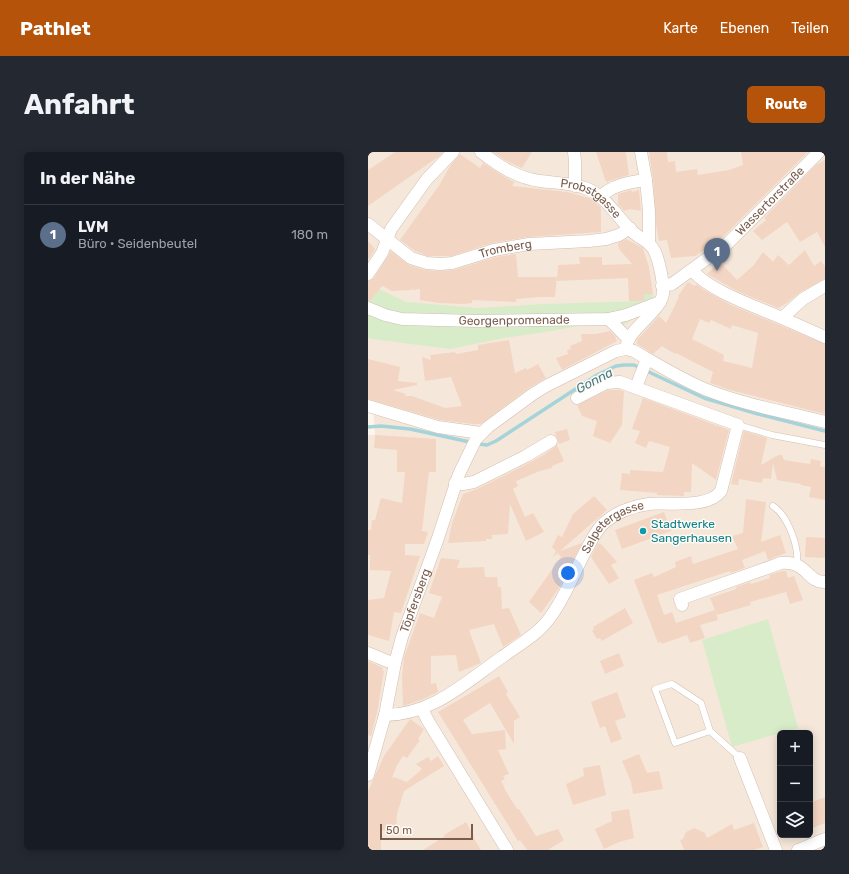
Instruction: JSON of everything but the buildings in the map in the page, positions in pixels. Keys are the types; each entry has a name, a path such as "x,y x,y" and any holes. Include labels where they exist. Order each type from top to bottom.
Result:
{"street":[{"path":"368,274 382,253 391,229 427,179 453,152"},
{"name":"Probstgasse","path":"481,152 506,170 519,176 540,181 586,188 600,197 635,233 649,241"},
{"path":"574,152 575,186"},
{"path":"368,406 438,427 479,436 546,386 628,344 660,302 663,294 657,256 649,241 650,222 646,180 641,152"},
{"name":"Wassertorstraße","path":"662,286 672,284 727,244 819,152"},
{"path":"600,197 605,192 620,186 646,180"},
{"name":"Tromberg","path":"368,224 410,258 427,263 440,264 452,263 494,250 529,244 606,239 619,235 630,228"},
{"path":"692,270 696,275 720,291 825,338"},
{"path":"782,318 803,299 825,286"},
{"name":"Georgenpromenade","path":"368,308 385,315 402,319 477,321 608,319 626,315 660,302"},
{"path":"608,319 613,322 628,344 646,362 716,393 825,422"},
{"path":"637,383 646,362"},
{"path":"577,398 606,383 637,383 738,425"},
{"name":"Salpetergasse","path":"386,715 404,714 422,709 437,702 469,682 535,634 552,615 593,538 605,521 633,507 648,504 700,502 717,497 721,491 738,425"},
{"name":"Töpfersberg","path":"368,775 386,715 396,663 410,612 437,541 456,483 479,436"},
{"path":"456,483 463,484 474,482 526,456 551,441"},
{"path":"682,605 680,599 687,596 776,565 789,563 797,564 812,579 825,582"},
{"path":"368,652 387,661 396,663"},
{"path":"422,709 508,850"},
{"path":"740,758 776,850"},
{"path":"798,850 825,839"}],"lane":[{"path":"738,425 772,435 825,445"},
{"path":"773,506 784,516 797,547 797,564"},
{"path":"710,731 675,743 655,689 672,684 700,703 710,731 740,758"}],"shaded area":[{"path":"368,152 825,152 825,850 368,850 368,435 375,435 373,408 368,405"}],"green space":[{"path":"368,279 377,288 406,302 478,308 543,304 643,301 644,294 653,294 653,308 623,325 601,324 573,327 504,338 450,349 371,339 368,337"},
{"path":"768,619 798,728 791,730 777,730 777,734 732,747 702,640"}],"waterway":[{"name":"Gonna","path":"368,427 381,426 410,429 487,445 496,441 597,375 616,366 634,365 704,398 758,414 825,431"}],"place":[{"name":"LVM","path":"717,271"},
{"name":"Stadtwerke Sangerhausen","path":"643,531"}]}
